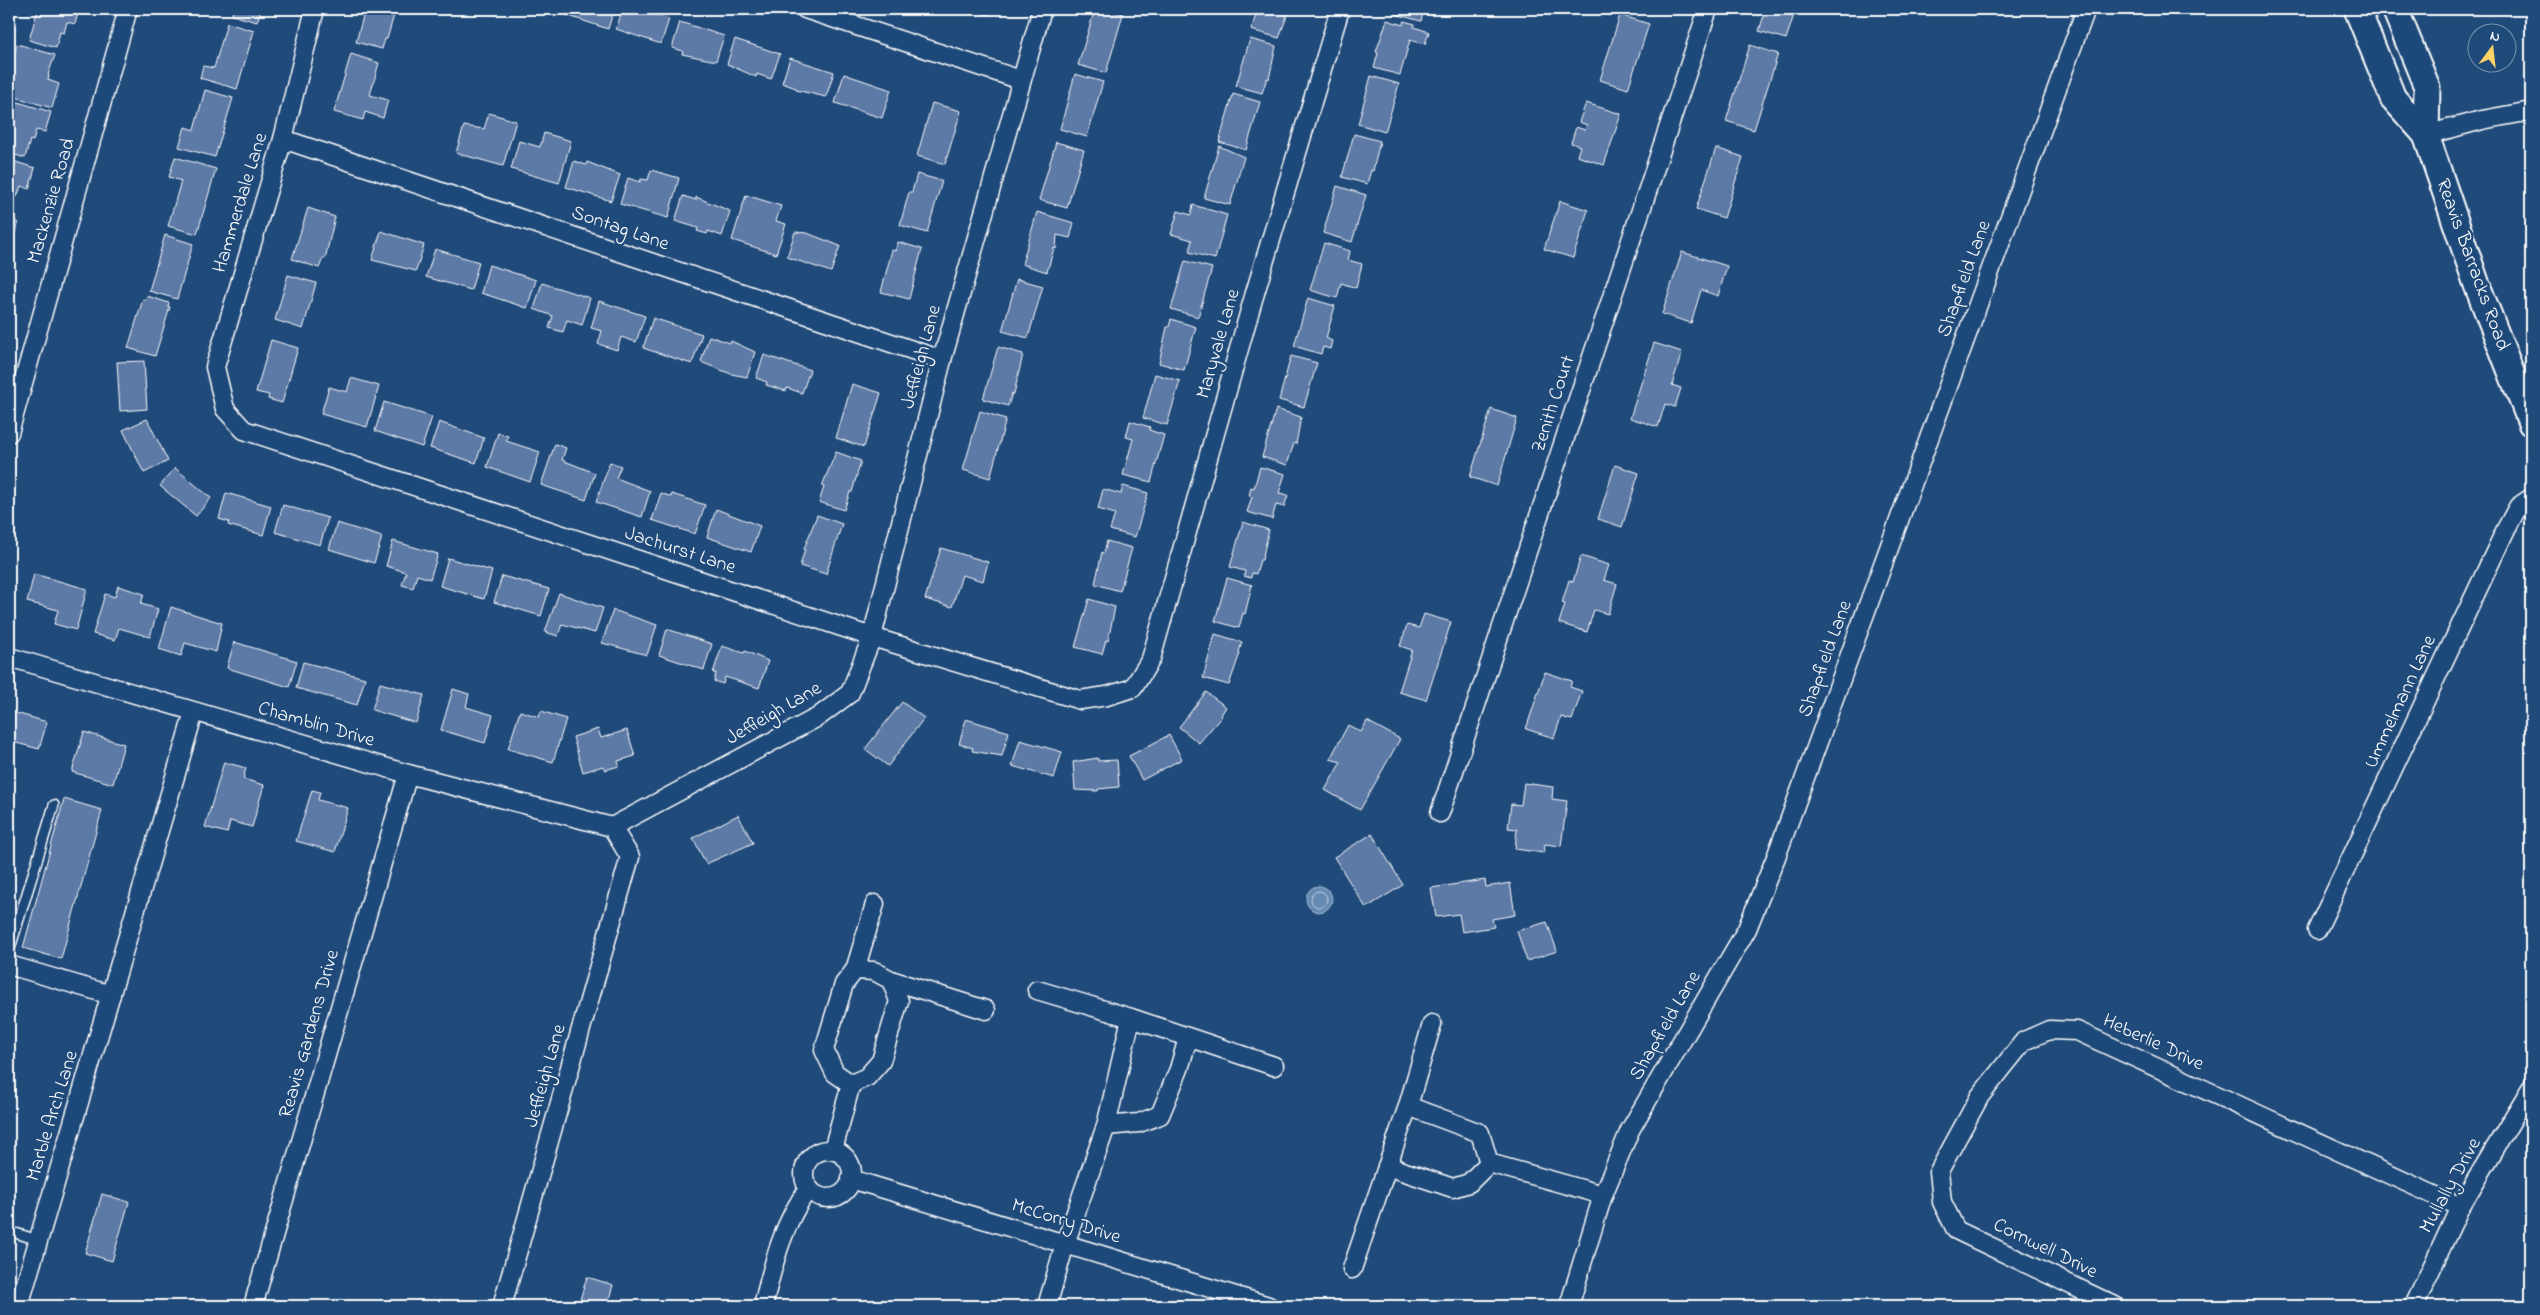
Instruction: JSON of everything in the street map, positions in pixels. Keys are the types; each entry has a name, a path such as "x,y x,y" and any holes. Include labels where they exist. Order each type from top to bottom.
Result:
{"main road":[{"name":"Reavis Barracks Road","path":"2357,9 2393,98 2426,135"},
{"name":"Reavis Barracks Road","path":"2395,9 2427,87 2426,135 2477,284 2531,423"}],"street":[{"name":"Mackenzie Road","path":"9,433 128,9"},
{"name":"Hammerdale Lane","path":"225,408 215,368 283,139 316,9"},
{"path":"805,9 1021,80"},
{"name":"Jeffleigh Lane","path":"502,1306 630,857 612,827 818,717 850,693 872,637 942,360 1042,9"},
{"name":"Maryvale Lane","path":"1133,688 1151,659 1252,303 1340,9"},
{"name":"Zenith Court","path":"1440,813 1708,9"},
{"name":"Shapfield Lane","path":"1569,1306 1603,1195 1630,1130 1751,920 2086,9"},
{"path":"2426,135 2482,120 2531,111"},
{"name":"Sontag Lane","path":"283,139 942,360"},
{"name":"Jachurst Lane","path":"225,408 244,430 872,637 1080,700 1107,696 1133,688"},
{"name":"Ummelmann Lane","path":"2317,930 2506,529 2518,507 2531,498"},
{"name":"Chamblin Drive","path":"9,657 408,774 612,827"},
{"name":"Marble Arch Lane","path":"18,1306 194,712"},
{"name":"Reavis Gardens Drive","path":"253,1306 408,774"},
{"path":"850,1084 834,1073 824,1050 844,984 855,970 875,904"},
{"path":"9,965 111,995"},
{"path":"855,970 874,971 890,980 986,1010"},
{"path":"850,1084 867,1077 881,1061 899,1002 890,980"},
{"path":"1037,990 1131,1018 1274,1066"},
{"path":"1047,1306 1065,1244 1106,1126 1131,1018"},
{"path":"1352,1269 1408,1106 1432,1024"},
{"name":"Heberlie Drive","path":"1956,1230 1942,1202 1939,1171 1980,1096 2024,1040 2049,1030 2076,1031 2460,1207"},
{"path":"1106,1126 1139,1123 1160,1114 1180,1069 1188,1038"},
{"path":"832,1150 850,1084"},
{"name":"Mullally Drive","path":"2414,1306 2460,1207 2531,1088"},
{"path":"1408,1106 1480,1133 1488,1163"},
{"path":"832,1150 840,1153 850,1164 851,1179 844,1192 836,1196 820,1196 809,1188 804,1179 806,1163 818,1152 832,1150"},
{"path":"1488,1163 1603,1195"},
{"path":"1387,1166 1453,1188 1469,1183 1488,1163"},
{"name":"McCorry Drive","path":"851,1179 1269,1306"},
{"path":"763,1306 776,1256 788,1224 809,1188"},
{"name":"Cornwell Drive","path":"1956,1230 2115,1306"}],"lane":[{"path":"9,952 54,804"},
{"path":"9,1231 38,1240"}],"water":[{"path":"1319,886 1328,890 1332,899 1328,908 1319,912 1310,908 1306,899 1310,890"}],"building":[{"path":"38,9 79,9 75,24 67,22 64,33 60,32 56,48 29,40"},
{"path":"233,9 261,9 257,22 232,15"},
{"path":"365,9 393,9 392,14 394,15 382,49 356,42"},
{"path":"562,9 614,9 608,29 560,13"},
{"path":"623,9 639,9 669,19 661,44 616,29"},
{"path":"969,9 990,9 988,15"},
{"path":"1095,9 1104,9 1123,14 1106,73 1078,65"},
{"path":"1258,9 1287,9 1286,13 1288,13 1279,38 1251,30"},
{"path":"1396,9 1424,9 1421,21 1395,14"},
{"path":"1766,9 1796,9 1786,39 1759,31"},
{"path":"1620,15 1649,24 1628,89 1600,80"},
{"path":"1387,20 1403,25 1404,21 1415,24 1414,27 1429,32 1425,44 1410,40 1400,75 1374,68 1378,53 1376,52"},
{"path":"680,22 724,36 716,61 682,54 683,51 672,48"},
{"path":"227,23 254,31 237,89 200,78 203,66 214,68"},
{"path":"735,39 780,54 771,79 757,74 756,77 727,64"},
{"path":"1250,39 1276,46 1269,79 1267,78 1262,93 1236,86"},
{"path":"17,44 55,55 48,75 48,80 59,84 52,108 9,95 9,71"},
{"path":"1750,45 1778,54 1754,130 1726,121"},
{"path":"351,54 379,63 370,95 388,100 383,118 365,112 363,120 334,112"},
{"path":"790,58 834,72 826,97 796,90 796,88 782,83"},
{"path":"844,74 891,90 882,118 835,103"},
{"path":"1075,74 1103,82 1087,137 1060,129"},
{"path":"1371,76 1399,84 1385,132 1358,124"},
{"path":"205,90 233,98 215,157 179,147 185,127 194,130"},
{"path":"1233,94 1260,102 1246,150 1219,142"},
{"path":"11,100 51,112 45,132 36,130 33,141 30,140 25,158 9,153 9,108"},
{"path":"932,103 961,111 945,164 917,156"},
{"path":"1586,103 1621,114 1604,165 1577,156 1580,146 1571,143 1576,127 1585,130 1587,125 1579,122"},
{"path":"489,113 516,121 503,166 456,153 464,126 484,129"},
{"path":"544,133 571,141 559,183 511,169 519,141 540,147"},
{"path":"1354,134 1380,141 1373,171 1371,170 1367,184 1342,177"},
{"path":"1056,142 1084,150 1067,208 1039,200"},
{"path":"1219,146 1244,157 1230,205 1204,198"},
{"path":"1716,148 1743,157 1724,218 1696,209"},
{"path":"175,157 216,169 197,234 168,226 181,181 169,177"},
{"path":"9,160 35,168 29,189 21,186 17,197 14,197 9,213"},
{"path":"574,161 586,165 587,162 620,175 611,201 566,187"},
{"path":"651,170 679,178 668,218 620,204 628,178 640,182 641,179 648,180"},
{"path":"917,174 942,181 927,233 900,225 909,192 912,192"},
{"path":"1337,186 1366,195 1352,242 1323,233"},
{"path":"746,195 781,206 776,221 786,224 776,254 732,240"},
{"path":"683,196 696,200 696,197 730,211 722,236 708,231 707,234 697,231 698,228 675,221"},
{"path":"1560,201 1588,210 1573,258 1544,249"},
{"path":"1193,205 1227,215 1215,259 1189,252 1192,240 1171,234 1178,211 1191,215"},
{"path":"308,208 335,217 325,259 323,258 319,268 292,259"},
{"path":"1037,212 1074,223 1070,238 1057,235 1056,249 1054,248 1047,272 1022,264"},
{"path":"9,219 18,222 12,244 10,243 9,246"},
{"path":"381,231 424,245 416,271 372,260"},
{"path":"795,232 807,233 840,246 831,272 787,257"},
{"path":"165,235 193,244 177,299 149,291"},
{"path":"898,242 922,249 909,299 881,292 892,250 895,251"},
{"path":"1324,243 1350,251 1348,260 1362,264 1356,288 1341,283 1337,298 1310,290"},
{"path":"435,249 479,262 471,290 426,277"},
{"path":"1682,252 1727,266 1718,296 1701,290 1691,323 1662,314"},
{"path":"1185,261 1212,268 1198,317 1171,309"},
{"path":"489,265 536,280 527,308 481,293"},
{"path":"288,275 316,283 303,329 275,320"},
{"path":"1017,279 1043,286 1028,338 1002,331"},
{"path":"542,283 590,298 582,325 567,320 563,332 549,328 553,316 534,309"},
{"path":"147,296 169,303 168,307 170,307 155,356 128,348 143,299 146,300"},
{"path":"1308,298 1335,306 1326,338 1332,341 1330,349 1323,347 1321,354 1294,346"},
{"path":"599,301 645,316 636,342 621,337 617,350 598,344 602,331 591,328"},
{"path":"653,318 702,334 692,364 643,348"},
{"path":"1171,319 1196,327 1184,370 1159,363 1167,327 1169,327"},
{"path":"709,336 730,343 731,341 755,352 747,377 731,374 701,362"},
{"path":"271,340 298,348 282,403 268,399 269,395 256,392"},
{"path":"1654,343 1682,352 1672,385 1681,388 1675,407 1665,404 1658,427 1630,418"},
{"path":"998,347 1023,354 1014,394 1012,393 1008,406 983,399"},
{"path":"764,355 810,370 802,393 787,388 786,391 766,385 767,382 756,378"},
{"path":"1291,356 1317,363 1304,407 1279,400"},
{"path":"144,361 147,409 120,411 117,362"},
{"path":"1155,374 1180,381 1167,425 1143,418"},
{"path":"351,378 379,386 367,427 321,414 329,387 347,392"},
{"path":"852,384 881,393 864,447 836,438"},
{"path":"384,402 432,417 422,447 375,431"},
{"path":"1276,409 1301,417 1296,444 1294,443 1287,465 1262,457"},
{"path":"1491,409 1517,418 1497,486 1470,477"},
{"path":"980,411 1006,419 990,478 963,470"},
{"path":"147,419 168,461 144,473 123,430"},
{"path":"1130,421 1150,427 1149,430 1164,435 1151,482 1123,475 1133,439 1126,437"},
{"path":"439,422 484,438 476,463 430,448"},
{"path":"498,433 508,436 506,441 540,452 530,482 487,467"},
{"path":"555,444 566,448 562,460 595,473 586,500 541,485"},
{"path":"836,452 861,461 852,492 850,492 844,510 819,502 824,487 822,486"},
{"path":"610,462 621,466 616,478 650,491 642,517 596,502"},
{"path":"1615,465 1639,473 1622,527 1598,519"},
{"path":"1260,467 1285,474 1279,493 1288,495 1284,507 1276,505 1272,519 1247,512 1252,497 1249,496 1251,487 1254,488"},
{"path":"175,468 211,498 196,516 160,486"},
{"path":"1123,486 1148,493 1135,537 1110,530 1115,514 1098,509 1103,489 1121,494"},
{"path":"226,493 271,506 263,535 228,525 229,522 219,519"},
{"path":"661,493 671,497 672,494 705,505 695,534 652,520"},
{"path":"283,505 328,518 320,545 275,532"},
{"path":"716,509 760,526 751,552 707,537"},
{"path":"817,515 842,524 826,574 800,566 804,549"},
{"path":"1243,522 1269,530 1262,560 1260,560 1256,574 1252,573 1251,578 1244,576 1245,571 1230,567"},
{"path":"337,523 382,537 374,563 329,549"},
{"path":"393,541 438,554 430,579 417,575 413,588 402,585 406,572 386,566"},
{"path":"1107,541 1132,548 1120,591 1095,584 1102,552 1104,553"},
{"path":"941,548 988,562 983,581 962,575 952,607 925,599"},
{"path":"1581,556 1609,565 1604,580 1617,584 1608,614 1594,610 1587,632 1559,623 1565,604 1562,603 1569,580 1573,582"},
{"path":"448,558 492,571 484,599 440,586"},
{"path":"34,574 87,589 76,630 54,624 58,610 27,602"},
{"path":"502,576 549,589 541,616 494,602"},
{"path":"1227,578 1252,585 1245,614 1243,613 1239,628 1215,621"},
{"path":"118,586 144,594 141,604 158,609 150,637 119,628 115,640 93,634 105,594 115,597"},
{"path":"559,593 603,608 595,633 562,624 558,636 545,632"},
{"path":"1089,599 1115,607 1108,641 1106,640 1102,654 1075,647"},
{"path":"171,607 222,623 216,652 185,643 181,656 159,649"},
{"path":"613,610 657,625 647,655 602,643"},
{"path":"1424,614 1451,622 1426,700 1399,692 1412,650 1400,646 1407,625 1419,628"},
{"path":"667,629 712,644 704,670 659,655"},
{"path":"1215,634 1242,642 1229,685 1203,678"},
{"path":"234,642 297,661 289,687 227,668"},
{"path":"722,646 744,653 745,651 768,661 759,688 725,677 723,684 714,681 716,673 713,673"},
{"path":"303,662 365,678 357,705 296,688"},
{"path":"1545,672 1572,681 1570,687 1582,691 1572,720 1561,717 1554,738 1526,729"},
{"path":"380,683 424,695 416,723 372,710"},
{"path":"453,689 469,694 466,707 493,715 485,743 441,730"},
{"path":"1206,692 1226,707 1222,716 1199,743 1179,727"},
{"path":"902,702 924,718 888,766 865,749"},
{"path":"9,711 47,722 39,749 9,741"},
{"path":"520,711 539,717 541,711 566,719 553,762 508,749"},
{"path":"966,719 1009,732 1002,756 972,751 973,748 959,744"},
{"path":"1367,721 1400,739 1360,810 1325,790 1341,762 1330,759 1348,725 1361,732"},
{"path":"598,729 601,738 627,730 635,756 618,761 619,766 605,770 603,766 583,772 573,737"},
{"path":"84,732 124,744 113,784 72,772"},
{"path":"1169,735 1182,759 1142,780 1129,756"},
{"path":"1020,740 1062,752 1054,778 1012,766"},
{"path":"1098,758 1098,761 1117,760 1119,787 1098,789 1098,791 1075,790 1073,762"},
{"path":"224,762 246,768 243,779 264,785 252,827 230,821 227,833 205,827"},
{"path":"1524,783 1553,787 1552,799 1567,801 1561,846 1545,844 1544,853 1515,849 1517,829 1508,828 1511,804 1521,805"},
{"path":"312,790 320,792 318,800 348,808 335,852 296,841"},
{"path":"64,799 102,810 61,959 23,948"},
{"path":"738,815 753,843 706,864 693,838"},
{"path":"1372,834 1403,885 1366,908 1334,857"},
{"path":"1485,880 1486,887 1510,883 1515,915 1492,919 1494,927 1462,932 1459,914 1436,917 1431,888"},
{"path":"1547,922 1557,951 1527,961 1517,931"},
{"path":"102,1194 129,1202 112,1261 85,1253"},
{"path":"587,1277 613,1285 607,1306 578,1306"}]}
